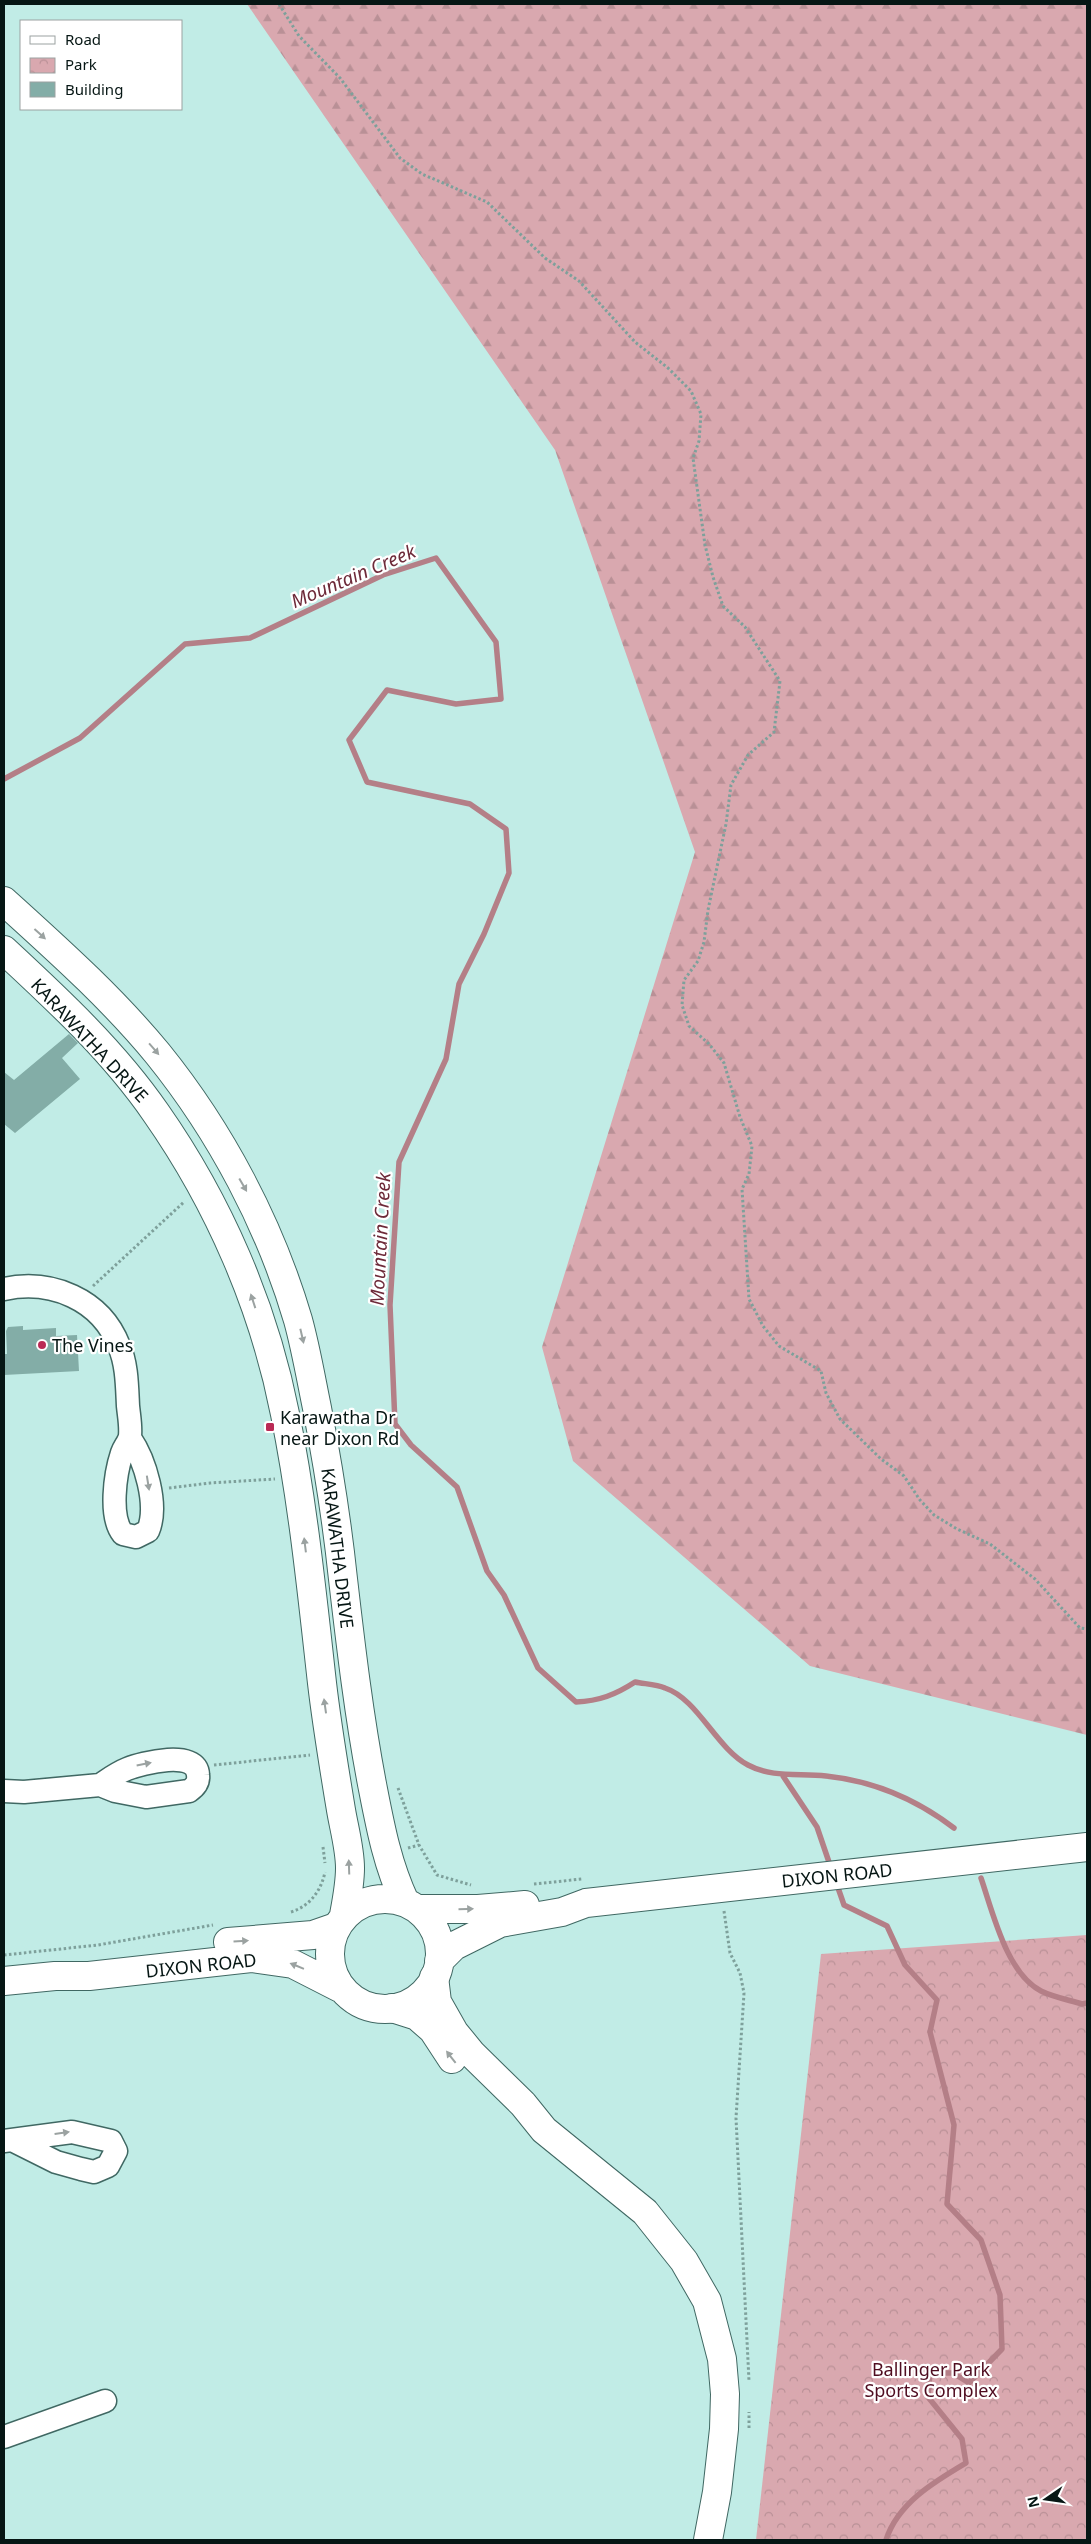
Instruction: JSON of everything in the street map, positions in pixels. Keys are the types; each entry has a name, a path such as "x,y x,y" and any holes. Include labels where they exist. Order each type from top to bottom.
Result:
{"main road":[{"name":"KARAWATHA DRIVE","path":"4,901 99,988 158,1053 184,1088 220,1144 248,1193 269,1238 298,1321 308,1361 336,1516 354,1674 365,1745 386,1854 411,1906"},
{"name":"KARAWATHA DRIVE","path":"4,950 48,991 95,1040 155,1111 190,1165 221,1221 247,1284 268,1347 285,1413 300,1498 325,1706 350,1864 340,1921"},
{"name":"DIXON ROAD","path":"411,1906 478,1909 565,1900 585,1891 792,1880 1087,1847"},
{"name":"DIXON ROAD","path":"437,1969 454,1946 500,1923 562,1912 585,1891"},
{"path":"437,1969 419,1997 404,2006 392,2008 369,2007 353,2000 340,1988 332,1972 329,1954 330,1940 340,1921 360,1904 378,1898 411,1906 430,1921 440,1950 437,1969 438,2002 454,2032 544,2130 645,2212 684,2261 707,2301 722,2358 725,2394 724,2429 717,2492 708,2540"},
{"name":"DIXON ROAD","path":"55,1976 110,1961 204,1944 313,1935 340,1921"},
{"name":"DIXON ROAD","path":"4,1982 55,1976 89,1976 261,1958 293,1964 340,1988"},
{"path":"392,2008 417,2016 433,2030 452,2059 480,2088 518,2118 544,2130"}],"street":[{"path":"4,1289 40,1286 58,1289 83,1302 110,1328 119,1346 128,1390 130,1438"},
{"path":"4,1791 24,1792 100,1785 115,1791 146,1797 182,1793 194,1788 198,1774 196,1766 189,1761 176,1760 141,1764 113,1776 100,1785"},
{"path":"4,2437 105,2401"}],"path":[{"path":"279,4 300,36 340,78 400,158 422,174 487,202 545,258 579,281 635,342 691,391 702,414 699,441 693,458 705,545 713,577 723,606 746,627 780,681 774,732 748,756 731,785 726,824 704,942 698,961 684,980 682,1005 689,1026 709,1044 724,1063 740,1117 752,1146 749,1174 742,1189 748,1299 763,1326 779,1346 821,1371 826,1393 840,1419 881,1459 904,1476 920,1500 934,1515 957,1529 990,1544 1035,1579 1080,1628 1087,1629"},
{"path":"83,1302 97,1281 186,1200 191,1208"},
{"path":"171,1488 275,1478 274,1470"},
{"path":"198,1774 217,1764 310,1755"},
{"path":"398,1786 419,1845 437,1874 473,1886"},
{"path":"283,1913 304,1907 315,1897 323,1884 326,1870"},
{"path":"526,1885 585,1891"},
{"path":"724,1906 730,1953 740,1973 744,1993 736,2118 749,2386"},
{"path":"4,1956 98,1944 215,1925"},
{"path":"748,2432 749,2404"}],"green space":[{"path":"247,4 1087,4 1087,1735 810,1666 573,1461 542,1347 695,852 555,450"},
{"name":"Ballinger Park Sports Complex","path":"1087,1935 1087,2540 756,2540 821,1954"}],"building":[{"path":"69,1034 78,1043 62,1058 80,1079 15,1133 4,1124 4,1072 14,1080"},
{"name":"The Vines","path":"23,1326 23,1330 56,1328 56,1336 77,1335 79,1371 4,1375 4,1354 7,1354 6,1331 8,1327"}],"waterway":[{"name":"Mountain Creek","path":"4,779 80,738 185,644 250,638 383,575 436,558 496,642 501,699 456,704 387,690 349,740 367,782 470,804 506,829 509,873 484,934 459,984 446,1059 399,1162 390,1305 395,1424 411,1445 457,1487 487,1571 504,1595 538,1668 576,1702 607,1696 635,1682 661,1687 677,1694 687,1702 726,1747 748,1765 767,1772 844,1778 878,1787 925,1808 954,1828"},
{"path":"783,1776 817,1827 831,1868"},
{"name":"Mountain Creek","path":"981,1878 996,1925 1010,1957 1029,1983 1041,1991 1056,1997 1082,2004 1087,2003"},
{"path":"836,1882 844,1905 887,1926 905,1965 937,2000 930,2032 954,2125 947,2204 981,2240 1000,2295 1002,2349 969,2383 953,2373 930,2373 928,2397 962,2439 966,2463 930,2486 908,2504 899,2515 886,2540"}],"place":[{"name":"The Vines","path":"42,1345"},
{"name":"Karawatha Dr near Dixon Rd","path":"270,1427"}]}
